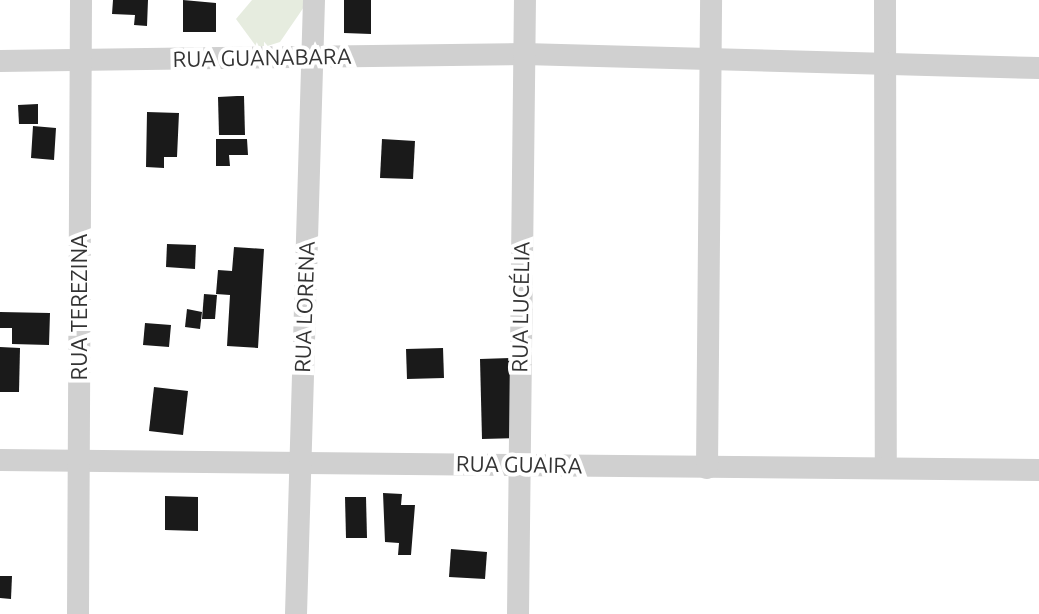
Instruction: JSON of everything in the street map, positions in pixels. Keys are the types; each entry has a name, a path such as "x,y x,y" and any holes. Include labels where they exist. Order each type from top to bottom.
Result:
{"street":[{"name":"RUA TEREZINA","path":"78,614 81,0"},
{"name":"RUA LORENA","path":"296,614 298,462 314,0"},
{"name":"RUA LUCÉLIA","path":"518,614 525,0"},
{"path":"707,468 711,0"},
{"path":"885,0 886,467"},
{"name":"RUA GUANABARA","path":"0,61 524,54 883,67 1039,68"},
{"name":"RUA GUAIRA","path":"0,460 78,465 298,462 1039,470"}],"shaded area":[{"path":"252,0 306,0 306,4 280,42 258,49 236,19"}],"building":[{"path":"113,0 148,0 147,26 134,25 135,15 112,14"},
{"path":"183,0 216,3 216,32 183,32"},
{"path":"344,0 371,0 371,34 344,33"},
{"path":"244,96 245,135 219,135 218,97"},
{"path":"38,104 38,124 19,124 18,105"},
{"path":"147,112 179,113 177,157 164,157 164,168 146,167"},
{"path":"33,126 56,128 54,160 31,158"},
{"path":"216,139 247,139 248,155 229,155 230,166 216,166"},
{"path":"382,139 415,141 413,179 380,178"},
{"path":"167,244 196,245 195,269 166,267"},
{"path":"234,247 264,249 258,348 227,346 230,295 216,294 218,270 232,271"},
{"path":"204,294 217,295 215,319 202,319"},
{"path":"187,309 202,312 200,329 185,327"},
{"path":"0,312 50,313 49,345 12,344 12,328 0,328"},
{"path":"145,323 171,325 169,347 143,345"},
{"path":"0,347 20,348 19,392 0,392"},
{"path":"443,348 444,378 407,379 406,349"},
{"path":"513,358 514,438 482,439 480,359"},
{"path":"154,387 188,391 183,435 149,431"},
{"path":"383,493 402,494 401,505 415,505 411,555 398,555 399,543 385,542"},
{"path":"165,496 198,497 198,531 165,530"},
{"path":"345,497 366,497 367,538 346,538"},
{"path":"451,549 487,552 485,579 449,577"},
{"path":"0,576 12,576 11,599 0,598"}]}
